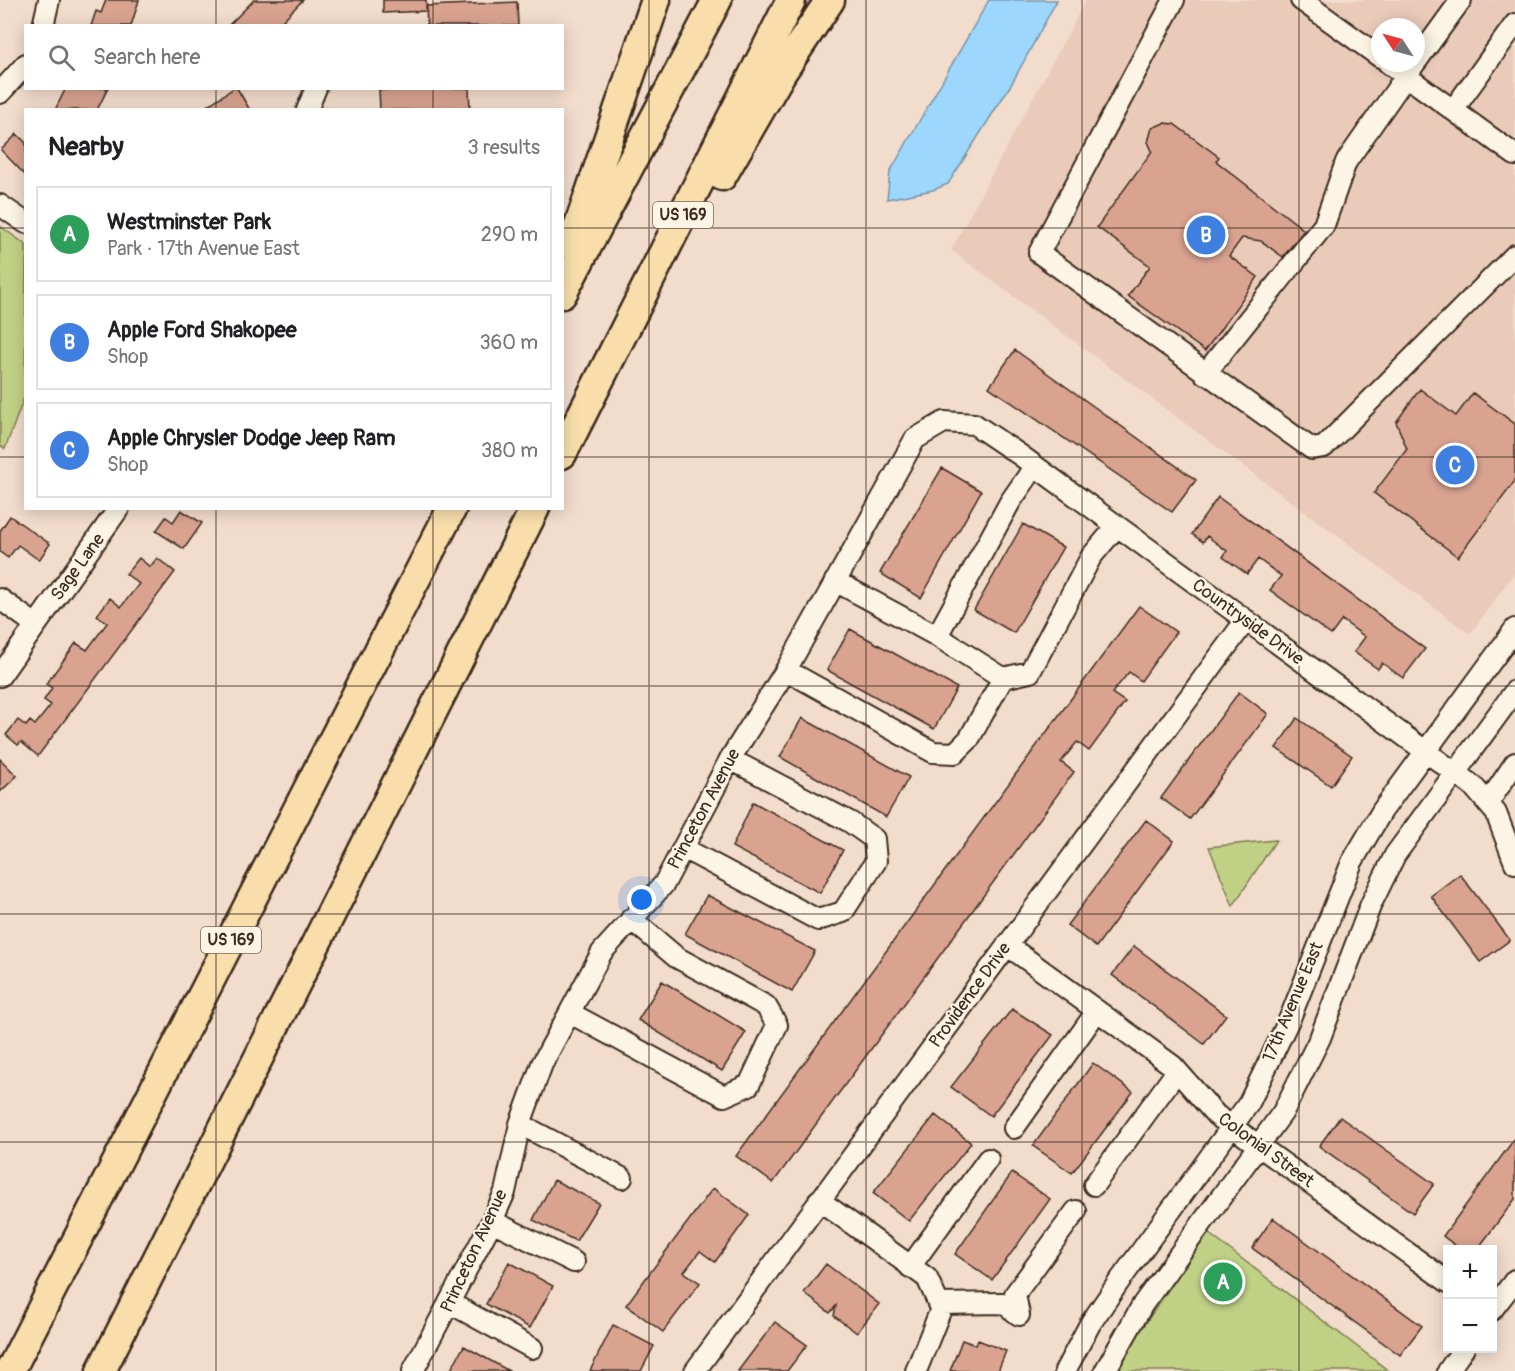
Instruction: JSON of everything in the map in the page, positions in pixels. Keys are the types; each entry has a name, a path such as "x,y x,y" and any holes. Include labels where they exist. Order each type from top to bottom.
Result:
{"highway":[{"path":"564,264 600,168 656,0"},
{"path":"564,290 717,0"},
{"name":"US 169","path":"569,442 791,0"},
{"path":"569,442 782,72 830,0"},
{"name":"US 169","path":"10,1371 451,510"},
{"path":"102,1371 534,510"}],"street":[{"path":"43,24 49,0"},
{"path":"1174,0 1039,254 1305,447 1312,449 1324,447 1515,255"},
{"path":"1301,0 1371,51"},
{"path":"1425,49 1461,0"},
{"path":"1453,110 1515,24"},
{"path":"0,93 24,66"},
{"path":"1205,374 1324,225 1346,162 1409,72"},
{"path":"1417,72 1453,110 1515,154"},
{"path":"309,108 315,90"},
{"path":"0,205 24,222"},
{"name":"Countryside Drive","path":"944,422 974,424 1035,466 1473,786 1496,813 1515,863"},
{"name":"Princeton Avenue","path":"413,1371 492,1221 505,1192 520,1124 542,1064 602,952 664,884 730,759 786,670 915,439 944,422"},
{"path":"937,636 1010,502 1035,466"},
{"name":"Sage Lane","path":"0,676 117,510"},
{"path":"835,580 937,636 1003,678 1030,672 1091,557 1117,526"},
{"path":"0,599 36,625"},
{"name":"Providence Drive","path":"695,1371 1246,620"},
{"name":"17th Avenue East","path":"1065,1371 1096,1316 1249,1103 1290,1018 1352,862 1382,811 1515,629"},
{"path":"786,670 933,753 955,753 969,739 1003,678"},
{"name":"17th Avenue East","path":"1105,1371 1143,1304 1283,1112 1320,1038 1371,904 1395,855 1515,691"},
{"path":"683,848 818,920 843,912 876,861 874,839 850,822 730,759"},
{"path":"1488,803 1515,763"},
{"path":"570,1013 724,1096 749,1085 777,1025 766,1006 676,957 631,919"},
{"name":"Colonial Street","path":"1007,945 1177,1071 1216,1115 1443,1278"},
{"path":"1014,1128 1097,1011"},
{"path":"1094,1185 1177,1071"},
{"path":"520,1124 622,1178"},
{"path":"910,1266 988,1159"},
{"path":"819,1200 927,1278 941,1309 916,1371"},
{"path":"938,1304 1003,1303 1019,1315 1014,1294 1076,1211"},
{"path":"492,1221 574,1262"},
{"path":"1497,1303 1515,1280"},
{"path":"450,1303 532,1348"},
{"path":"1448,1371 1461,1353"}],"shaded area":[{"path":"1086,0 1515,0 1515,572 1470,634 951,250"}],"green space":[{"path":"0,226 24,244 24,398 5,449 0,445"},
{"path":"1276,840 1233,906 1209,847"},
{"path":"1208,1233 1389,1371 1118,1371 1140,1331"}],"water":[{"path":"989,0 1057,0 1012,83 948,184 933,190 887,199 890,172"}],"building":[{"path":"106,0 139,0 132,24 92,24 96,11 101,13"},
{"path":"254,0 303,0 279,24 230,24"},
{"path":"383,0 426,0 427,11 383,13"},
{"path":"517,2 518,24 427,24 426,6"},
{"path":"65,90 107,90 98,108 56,108"},
{"path":"231,90 238,90 249,108 204,108"},
{"path":"379,90 469,90 470,108 380,108"},
{"path":"1164,123 1174,124 1219,157 1216,161 1304,230 1283,257 1261,241 1242,238 1229,256 1258,277 1205,351 1128,296 1150,266 1097,227 1152,151 1148,142 1152,128"},
{"path":"17,134 24,141 24,174 1,150"},
{"path":"1015,350 1196,480 1172,512 989,387"},
{"path":"1420,389 1456,416 1473,393 1515,424 1515,481 1458,557 1374,493 1407,449 1396,422"},
{"path":"942,468 981,491 921,598 880,573"},
{"path":"1218,497 1425,649 1403,678 1382,663 1378,669 1354,652 1365,637 1342,620 1331,635 1270,590 1281,576 1258,559 1247,574 1223,557 1227,551 1207,536 1203,542 1192,534"},
{"path":"181,510 202,523 184,549 156,531 166,517 173,522"},
{"path":"10,516 50,544 39,560 18,545 8,558 0,552 0,531"},
{"path":"1023,524 1063,547 1014,633 974,610"},
{"path":"139,558 150,567 157,558 175,572 38,756 21,742 18,745 6,735 18,720 26,726 30,721 35,725 51,705 44,700 52,688 46,684 76,643 87,650 107,623 97,615 110,598 121,607 139,584 126,574"},
{"path":"1139,606 1176,632 1141,681 1129,672 1112,693 1125,702 1089,751 1077,742 1061,762 1074,772 773,1183 736,1156"},
{"path":"850,629 957,688 934,729 827,670"},
{"path":"1239,692 1268,714 1190,819 1161,798"},
{"path":"802,718 909,777 886,817 780,757"},
{"path":"1297,718 1352,756 1331,786 1276,748"},
{"path":"0,759 17,776 0,792"},
{"path":"753,802 843,850 820,893 732,847"},
{"path":"1146,820 1174,841 1096,947 1067,925"},
{"path":"1460,874 1510,940 1480,962 1431,896"},
{"path":"707,895 815,951 792,992 685,934"},
{"path":"1134,946 1226,1015 1204,1044 1112,975"},
{"path":"662,981 746,1032 722,1071 638,1020"},
{"path":"1012,1009 1053,1035 991,1116 951,1087"},
{"path":"1093,1063 1133,1092 1072,1173 1033,1146"},
{"path":"935,1115 971,1143 909,1221 873,1193"},
{"path":"1340,1117 1434,1184 1413,1213 1319,1146"},
{"path":"1515,1138 1515,1199 1481,1245 1455,1245 1443,1236"},
{"path":"1012,1173 1050,1199 992,1280 955,1254"},
{"path":"554,1180 599,1203 576,1241 533,1220"},
{"path":"713,1188 749,1215 715,1262 700,1251 684,1272 700,1283 663,1332 626,1305"},
{"path":"1273,1218 1422,1326 1400,1355 1252,1248"},
{"path":"509,1262 553,1286 530,1328 486,1304"},
{"path":"826,1264 879,1304 857,1333 834,1316 836,1306 830,1313 804,1293"},
{"path":"775,1322 807,1345 787,1371 738,1371"},
{"path":"613,1325 654,1346 641,1371 590,1371"},
{"path":"962,1340 976,1345 978,1340 1006,1351 998,1371 950,1371"},
{"path":"464,1346 509,1371 450,1371"}],"place":[{"name":"Apple Ford Shakopee","path":"1206,235"},
{"name":"Apple Chrysler Dodge Jeep Ram","path":"1455,465"},
{"name":"Westminster Park","path":"1223,1282"}]}
